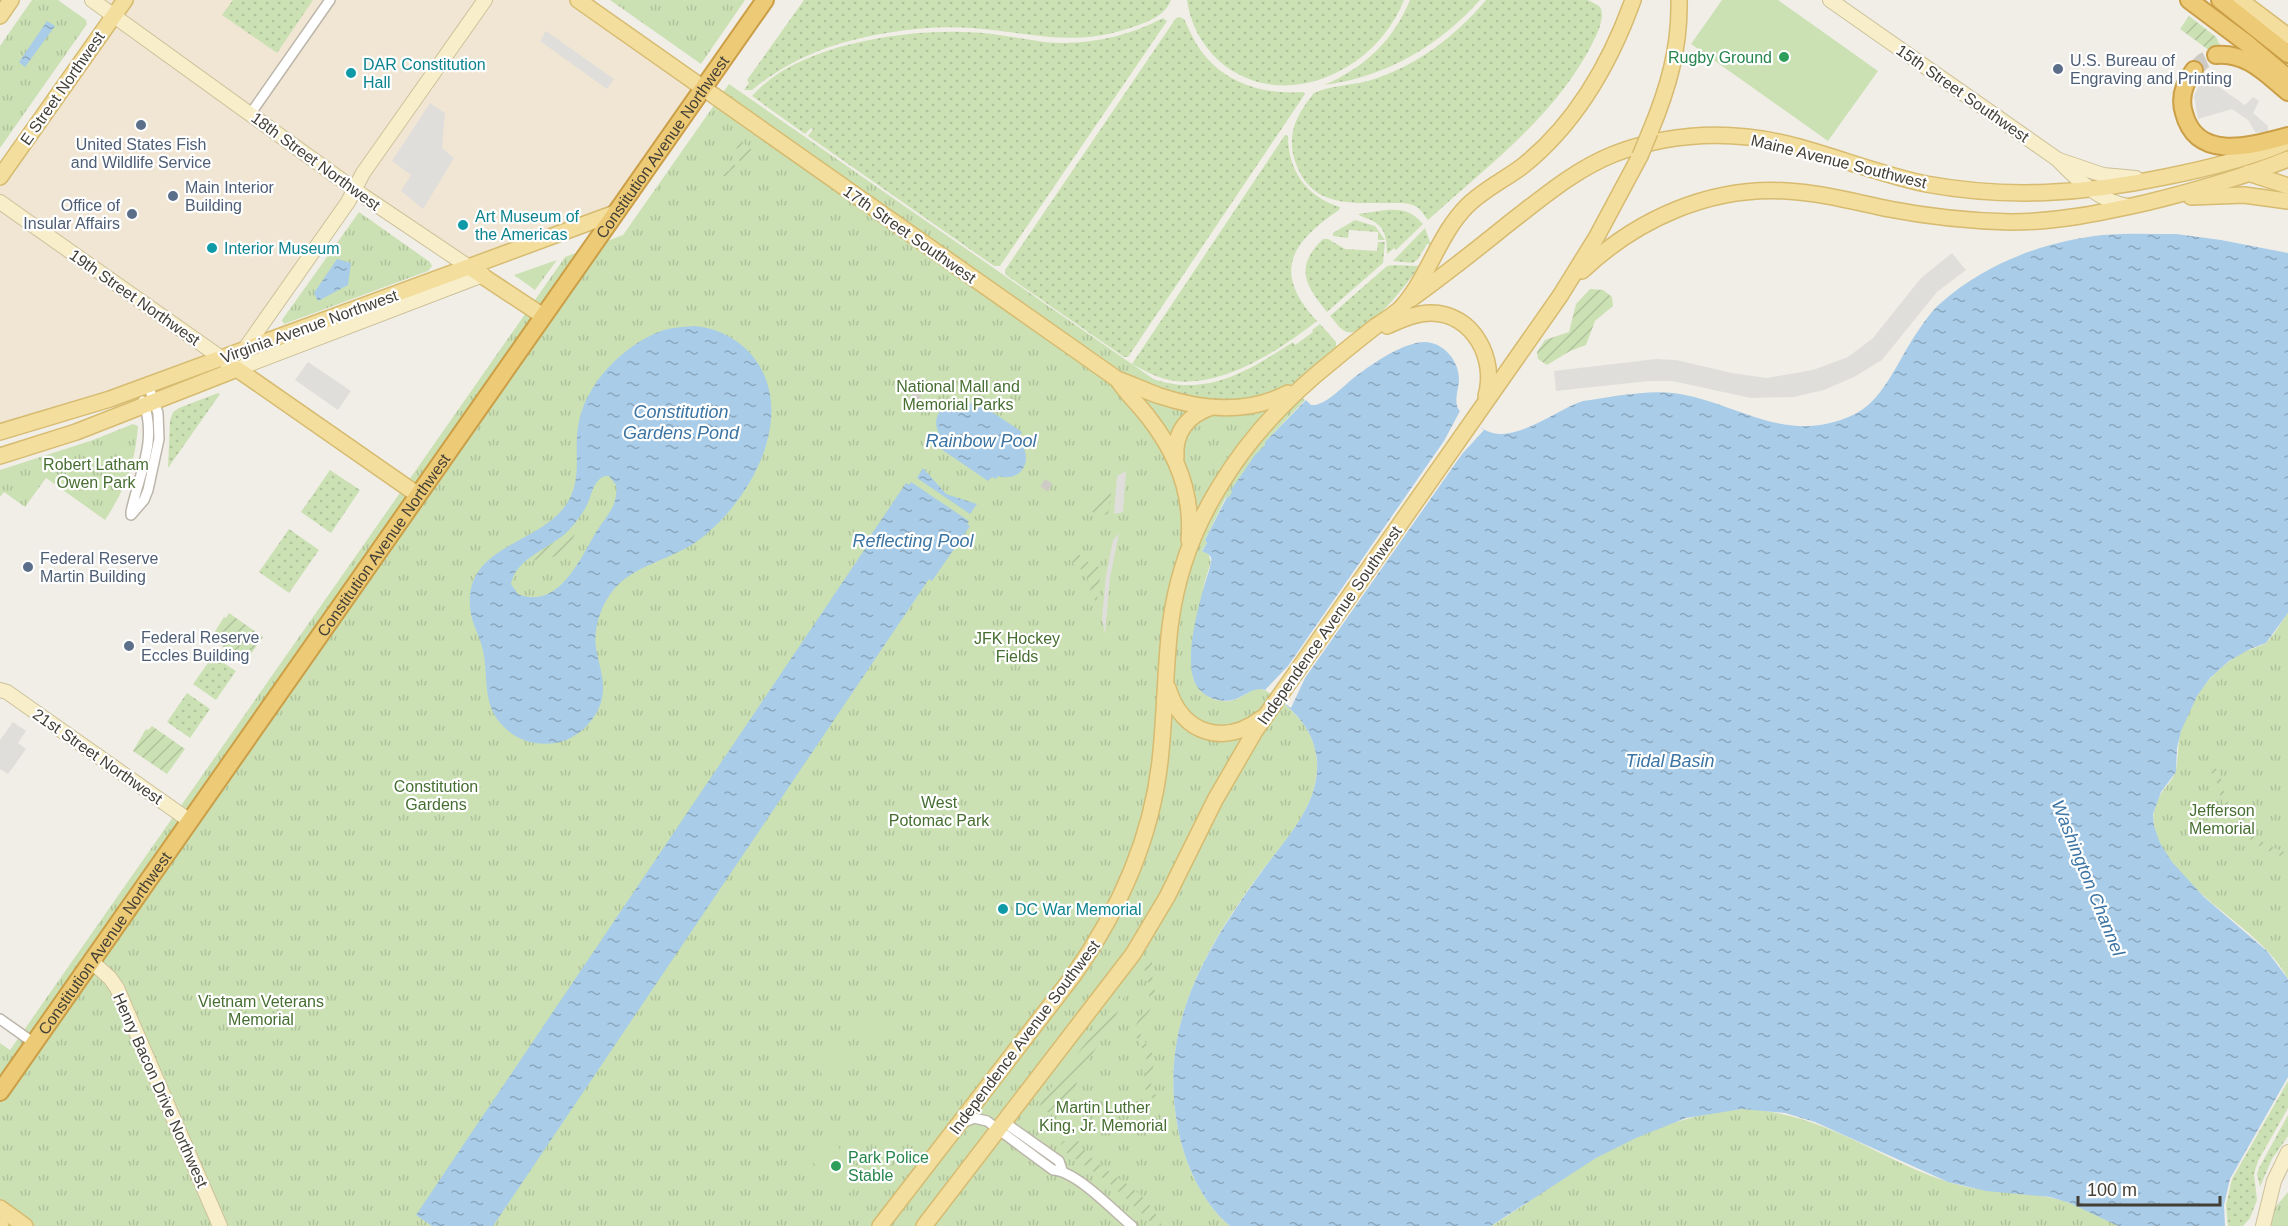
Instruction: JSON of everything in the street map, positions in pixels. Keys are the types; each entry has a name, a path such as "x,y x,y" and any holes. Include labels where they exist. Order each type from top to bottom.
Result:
{"highway":[{"name":"Constitution Avenue Northwest","path":"0,1092 765,0"},
{"path":"2189,0 2288,78"},
{"path":"2220,0 2288,54"},
{"path":"2216,55 2228,55 2248,61 2288,92"},
{"path":"2194,70 2185,84 2182,102 2186,120 2199,137 2212,144 2229,147 2251,145 2288,136"}],"main road":[{"path":"0,16 11,0"},
{"name":"18th Street Northwest","path":"92,0 384,210 543,316"},
{"name":"E Street Northwest","path":"0,177 125,0"},
{"path":"244,350 356,188 363,173 484,0"},
{"name":"17th Street Southwest","path":"578,0 1117,379 1159,396 1212,407 1238,408 1274,400 1301,386"},
{"name":"Independence Avenue Southwest","path":"880,1226 1073,976 1101,935 1125,890 1144,839 1157,783 1173,607 1187,554 1208,507 1230,468 1256,434 1301,386 1400,309 1467,206 1537,154 1571,114 1601,71 1617,41 1633,0"},
{"name":"Independence Avenue Southwest","path":"924,1226 1133,954 1167,897 1226,781 1266,714 1560,296 1601,228 1640,156 1650,132 1674,66 1679,0"},
{"name":"15th Street Southwest","path":"1830,0 2057,159 2072,175 2093,190 2112,202 2130,206"},
{"path":"2240,0 2288,36"},
{"name":"Maine Avenue Southwest","path":"1400,309 1572,176 1614,154 1684,136 1734,135 1783,143 1892,176 1963,189 2047,194 2093,190 2219,166 2288,142"},
{"path":"2057,159 2103,175 2120,178 2161,178"},
{"name":"Maine Avenue Southwest","path":"1560,296 1592,262 1620,240 1670,212 1719,196 1754,191 1788,191 1823,195 1942,218 2012,222 2081,217 2130,206 2251,173 2288,159"},
{"path":"2219,166 2251,173 2288,186"},
{"path":"2164,198 2244,195 2288,201"},
{"name":"19th Street Northwest","path":"0,202 418,495"},
{"name":"Virginia Avenue Northwest","path":"0,456 61,438 150,404 615,213"},
{"name":"Virginia Avenue Northwest","path":"0,432 78,410 221,358 476,271"},
{"path":"1363,336 1419,314 1438,314 1461,323 1478,340 1488,360 1490,383 1484,402"},
{"name":"17th Street Southwest","path":"1117,379 1124,391 1158,429 1184,481 1190,527 1187,554"},
{"path":"1176,462 1176,442 1181,429 1190,418 1212,407"},
{"path":"1166,679 1172,701 1179,712 1195,726 1208,732 1225,734 1239,731 1266,714"},
{"name":"21st Street Northwest","path":"2,691 190,821"},
{"name":"Henry Bacon Drive Northwest","path":"91,961 107,974 117,988 220,1226"},
{"path":"2263,1226 2274,1181 2288,1152"},
{"path":"0,1208 25,1226"}],"street":[{"path":"250,113 330,0"},
{"path":"143,387 159,422 155,460 144,500 131,515 149,441 150,404"},
{"path":"0,1019 34,1043"},
{"path":"960,1124 968,1119 980,1118 1001,1126 1053,1170 1062,1170 1098,1196 1132,1226"}],"shaded area":[{"path":"92,0 577,0 703,88 615,213 469,267 355,189 244,350 0,432 0,177 114,16"},
{"path":"546,31 614,79 607,89 540,41"},
{"path":"2203,76 2245,105 2253,97 2259,101 2253,113 2268,126 2268,133 2255,132 2248,120 2232,109 2198,119 2194,96"},
{"path":"430,103 445,113 442,148 454,158 423,209 401,191 411,175 392,161"},
{"path":"1952,253 1966,270 1937,292 1882,360 1854,377 1824,390 1794,397 1751,398 1672,381 1649,381 1556,391 1554,371 1656,359 1676,360 1732,373 1767,378 1813,370 1848,357 1873,338 1921,278"},
{"path":"308,362 351,391 338,410 295,380"},
{"path":"1126,471 1123,512 1114,514 1117,476"},
{"path":"1119,533 1110,578 1105,634 1102,619 1106,575 1113,540"},
{"path":"13,722 26,731 18,743 26,749 8,774 0,769 0,740"}],"green space":[{"path":"32,0 58,0 86,20 87,24 0,148 0,46"},
{"path":"233,0 313,0 277,53 222,15"},
{"path":"610,0 745,0 701,64"},
{"path":"804,0 1171,0 1162,13 1147,22 1092,37 1053,37 951,27 912,29 873,35 818,51 784,68 752,90 744,90 749,83 747,80"},
{"path":"1187,0 1404,0 1391,26 1372,48 1349,65 1324,78 1297,85 1270,84 1243,76 1218,60 1197,33"},
{"path":"1410,0 1480,0 1447,32 1410,57 1369,75 1324,85 1352,70 1376,51 1395,28"},
{"path":"1486,0 1588,0 1600,7 1602,18 1595,38 1562,91 1542,114 1498,158 1428,220 1419,209 1412,205 1345,202 1320,195 1310,187 1295,161 1292,142 1298,117 1314,93 1368,81 1402,68 1447,38"},
{"name":"Rugby Ground","path":"1722,0 1778,0 1878,71 1828,141 1691,44"},
{"path":"2189,16 2216,37 2221,47 2210,51 2180,29"},
{"path":"1163,18 1167,21 1000,266 994,266 808,136 813,129 811,128 805,134 752,96 771,79 794,65 821,53 879,38 909,34 962,32 1044,42 1075,43 1120,35"},
{"path":"1176,18 1184,19 1197,45 1209,60 1232,78 1259,89 1305,94 1128,357 1124,357 1006,275 1005,270"},
{"path":"729,84 1162,385 1191,396 1231,402 1287,388 1305,400 1265,442 1266,445 1229,497 1226,497 1202,550 1208,553 1211,562 1204,584 1193,678 1196,684 1211,698 1223,701 1237,699 1257,689 1268,692 1299,718 1313,742 1317,761 1313,793 1307,807 1222,930 1205,959 1181,1021 1175,1054 1173,1087 1180,1137 1189,1166 1202,1193 1230,1226 0,1226 0,1043 10,1050 565,257 623,235"},
{"path":"1285,135 1288,136 1291,160 1302,181 1318,197 1340,207 1309,235 1299,247 1293,260 1291,273 1295,288 1303,304 1317,321 1269,354 1232,372 1213,378 1194,381 1169,380 1132,364"},
{"path":"741,141 753,151 744,169 728,176 717,173 722,167 729,171 733,164 737,167 741,162 737,159 742,152 736,148"},
{"path":"1386,210 1407,212 1423,224 1396,250 1394,248 1387,254 1383,230 1376,223 1358,214"},
{"path":"359,212 430,262 432,266 428,271 284,324 282,320"},
{"path":"1355,220 1375,226 1385,240 1378,240 1378,232 1349,230 1348,238 1333,236 1333,233"},
{"path":"1425,228 1431,245 1427,244 1418,259 1413,263 1393,261"},
{"path":"1323,239 1328,239 1345,249 1377,251 1378,242 1385,242 1383,263 1327,312 1313,293 1306,276 1308,258"},
{"path":"557,260 535,290 514,275"},
{"path":"1387,266 1419,266 1376,318 1355,332 1342,329 1330,316"},
{"path":"1590,289 1603,290 1612,297 1613,306 1595,321 1586,345 1570,351 1547,365 1538,359 1537,352 1545,340 1569,332 1576,304"},
{"path":"1320,324 1336,342 1334,350 1287,387 1262,397 1233,401 1191,398 1168,390 1141,374 1162,382 1182,385 1220,380 1257,364 1293,342 1295,345"},
{"path":"220,394 168,468 170,420 173,412"},
{"name":"Robert Latham Owen Park","path":"133,424 138,426 132,464 119,497 105,520 46,478 25,507 4,492 0,497 0,470 93,440"},
{"path":"330,470 360,490 331,533 301,512"},
{"path":"1112,487 1108,514 1098,516 1088,509 1103,489"},
{"path":"578,519 581,521 566,549 555,556 525,562 563,536"},
{"path":"289,529 319,550 289,593 259,572"},
{"path":"1075,551 1088,562 1101,568 1098,577 1100,578 1097,602 1094,600 1088,579 1067,555"},
{"path":"229,613 263,637 245,662 211,638"},
{"name":"Jefferson Memorial","path":"2288,613 2288,979 2268,951 2200,893 2172,863 2159,842 2153,820 2159,797 2175,773 2182,726 2198,693 2232,659 2267,642"},
{"path":"213,656 236,671 216,700 193,684"},
{"path":"187,693 210,709 190,738 167,722"},
{"path":"152,726 185,749 167,774 133,751 146,729"},
{"path":"2211,765 2220,772 2227,800 2241,823 2261,841 2288,853 2288,858 2260,846 2238,828 2224,805 2216,776 2207,770"},
{"path":"1152,952 1155,992 1150,1010 1139,1026 1139,1032 1154,1059 1151,1084 1158,1100 1156,1101 1146,1092 1144,1080 1145,1071 1148,1071 1145,1050 1133,1030 1149,1001 1149,986 1144,968"},
{"path":"1127,989 1109,1033 1104,1035 1077,1079 1073,1113 1044,1112 1040,1107 1041,1101"},
{"path":"873,1004 883,1011 884,1019 872,1036 864,1037 855,1031 854,1023 866,1006"},
{"path":"840,1051 850,1058 851,1066 839,1082 831,1084 822,1077 821,1070 833,1052"},
{"path":"2288,1081 2288,1108 2258,1161 2254,1174 2257,1200 2250,1218 2243,1226 2228,1226 2226,1205 2232,1179"},
{"path":"1742,1109 1772,1112 1826,1128 1952,1183 1975,1189 2056,1199 2084,1208 2118,1226 1491,1226 1584,1165 1627,1142 1695,1117"},
{"path":"2288,1115 2288,1136 2272,1159 2260,1187 2257,1174 2259,1168"},
{"path":"1076,1137 1094,1160 1143,1198 1154,1210 1162,1226 1150,1221 1107,1181 1060,1148 1062,1142"},
{"name":"Park Police Stable","path":"824,1139 831,1139 863,1175 862,1182 848,1194 841,1194 809,1158 809,1152"},
{"path":"2288,1192 2288,1226 2260,1226"}],"water":[{"path":"47,21 55,26 25,67 19,62"},
{"name":"Tidal Basin","path":"2112,234 2176,234 2288,253 2288,613 2266,643 2229,661 2210,678 2197,696 2181,731 2177,748 2176,772 2161,792 2153,814 2154,826 2160,843 2172,862 2204,897 2267,951 2288,979 2288,1077 2230,1179 2224,1205 2225,1226 2118,1226 2070,1203 2050,1197 1986,1191 1948,1182 1815,1122 1785,1113 1742,1109 1686,1118 1636,1138 1596,1158 1491,1226 1230,1226 1202,1193 1184,1151 1177,1123 1173,1088 1175,1054 1181,1022 1191,991 1205,961 1240,903 1290,835 1307,807 1313,792 1317,760 1309,732 1304,724 1269,692 1261,689 1254,690 1229,701 1209,697 1195,683 1191,667 1194,630 1211,560 1208,554 1202,551 1207,543 1205,540 1227,497 1232,492 1231,490 1265,442 1306,400 1311,405 1317,405 1389,354 1408,345 1426,342 1444,349 1456,366 1459,379 1456,403 1461,413 1485,430 1496,434 1522,430 1583,401 1651,392 1673,393 1696,398 1783,424 1805,426 1828,424 1853,415 1872,401 1888,381 1914,337 1934,310 1959,288 1997,265 2039,249 2082,238"},
{"path":"337,259 351,263 348,285 318,301 314,293"},
{"name":"Constitution Gardens Pond","path":"695,326 717,331 737,341 760,366 765,377 771,400 771,423 756,471 728,513 711,530 683,550 631,575 609,595 599,617 595,640 603,682 602,697 595,716 589,724 564,741 540,744 526,741 503,726 489,702 483,650 470,607 472,586 480,570 493,557 542,527 557,515 569,500 575,482 577,436 582,411 588,396 607,369 632,346 646,338 673,328","holes":["609,476 616,485 613,505 566,580 545,595 532,597 518,594 511,584 520,567 569,530 586,507 597,481"]},
{"name":"Rainbow Pool","path":"974,400 1022,432 1019,437 1022,439 1020,442 1026,456 1023,469 1019,473 1006,477 998,476 996,479 992,477 988,481 941,449 944,444 940,441 942,438 937,429 938,415 949,404 965,405 967,402 971,404"},
{"path":"923,468 946,494 977,504 970,514 917,478"},
{"name":"Reflecting Pool","path":"911,482 969,521 967,524 970,526 932,581 929,579 493,1226 432,1226 416,1215 871,540 869,538 906,483 909,485"}],"pier":[{"path":"1460,411 1484,430 1462,454 1305,678 1291,708 1265,690 1288,666 1444,441"}],"tunnel":[{"path":"2194,70 2203,61 2216,55"},
{"path":"913,401 918,393"},
{"path":"1044,489 1050,480"}],"place":[{"name":"Rugby Ground","path":"1784,57"},
{"name":"U.S. Bureau of Engraving and Printing","path":"2058,69"},
{"name":"DAR Constitution Hall","path":"351,73"},
{"name":"United States Fish and Wildlife Service","path":"141,125"},
{"name":"Main Interior Building","path":"173,196"},
{"name":"Office of Insular Affairs","path":"132,214"},
{"name":"Art Museum of the Americas","path":"463,225"},
{"name":"Interior Museum","path":"212,248"},
{"name":"Federal Reserve Martin Building","path":"28,567"},
{"name":"Federal Reserve Eccles Building","path":"129,646"},
{"name":"DC War Memorial","path":"1003,909"},
{"name":"Park Police Stable","path":"836,1166"}],"park label":[{"name":"National Mall and Memorial Parks","path":"958,395"},
{"name":"JFK Hockey Fields","path":"1017,647"},
{"name":"Constitution Gardens","path":"436,795"},
{"name":"West Potomac Park","path":"939,811"},
{"name":"Vietnam Veterans Memorial","path":"261,1010"},
{"name":"Martin Luther King, Jr. Memorial","path":"1103,1116"}],"water label":[{"name":"Washington Channel","path":"2088,878"}]}
